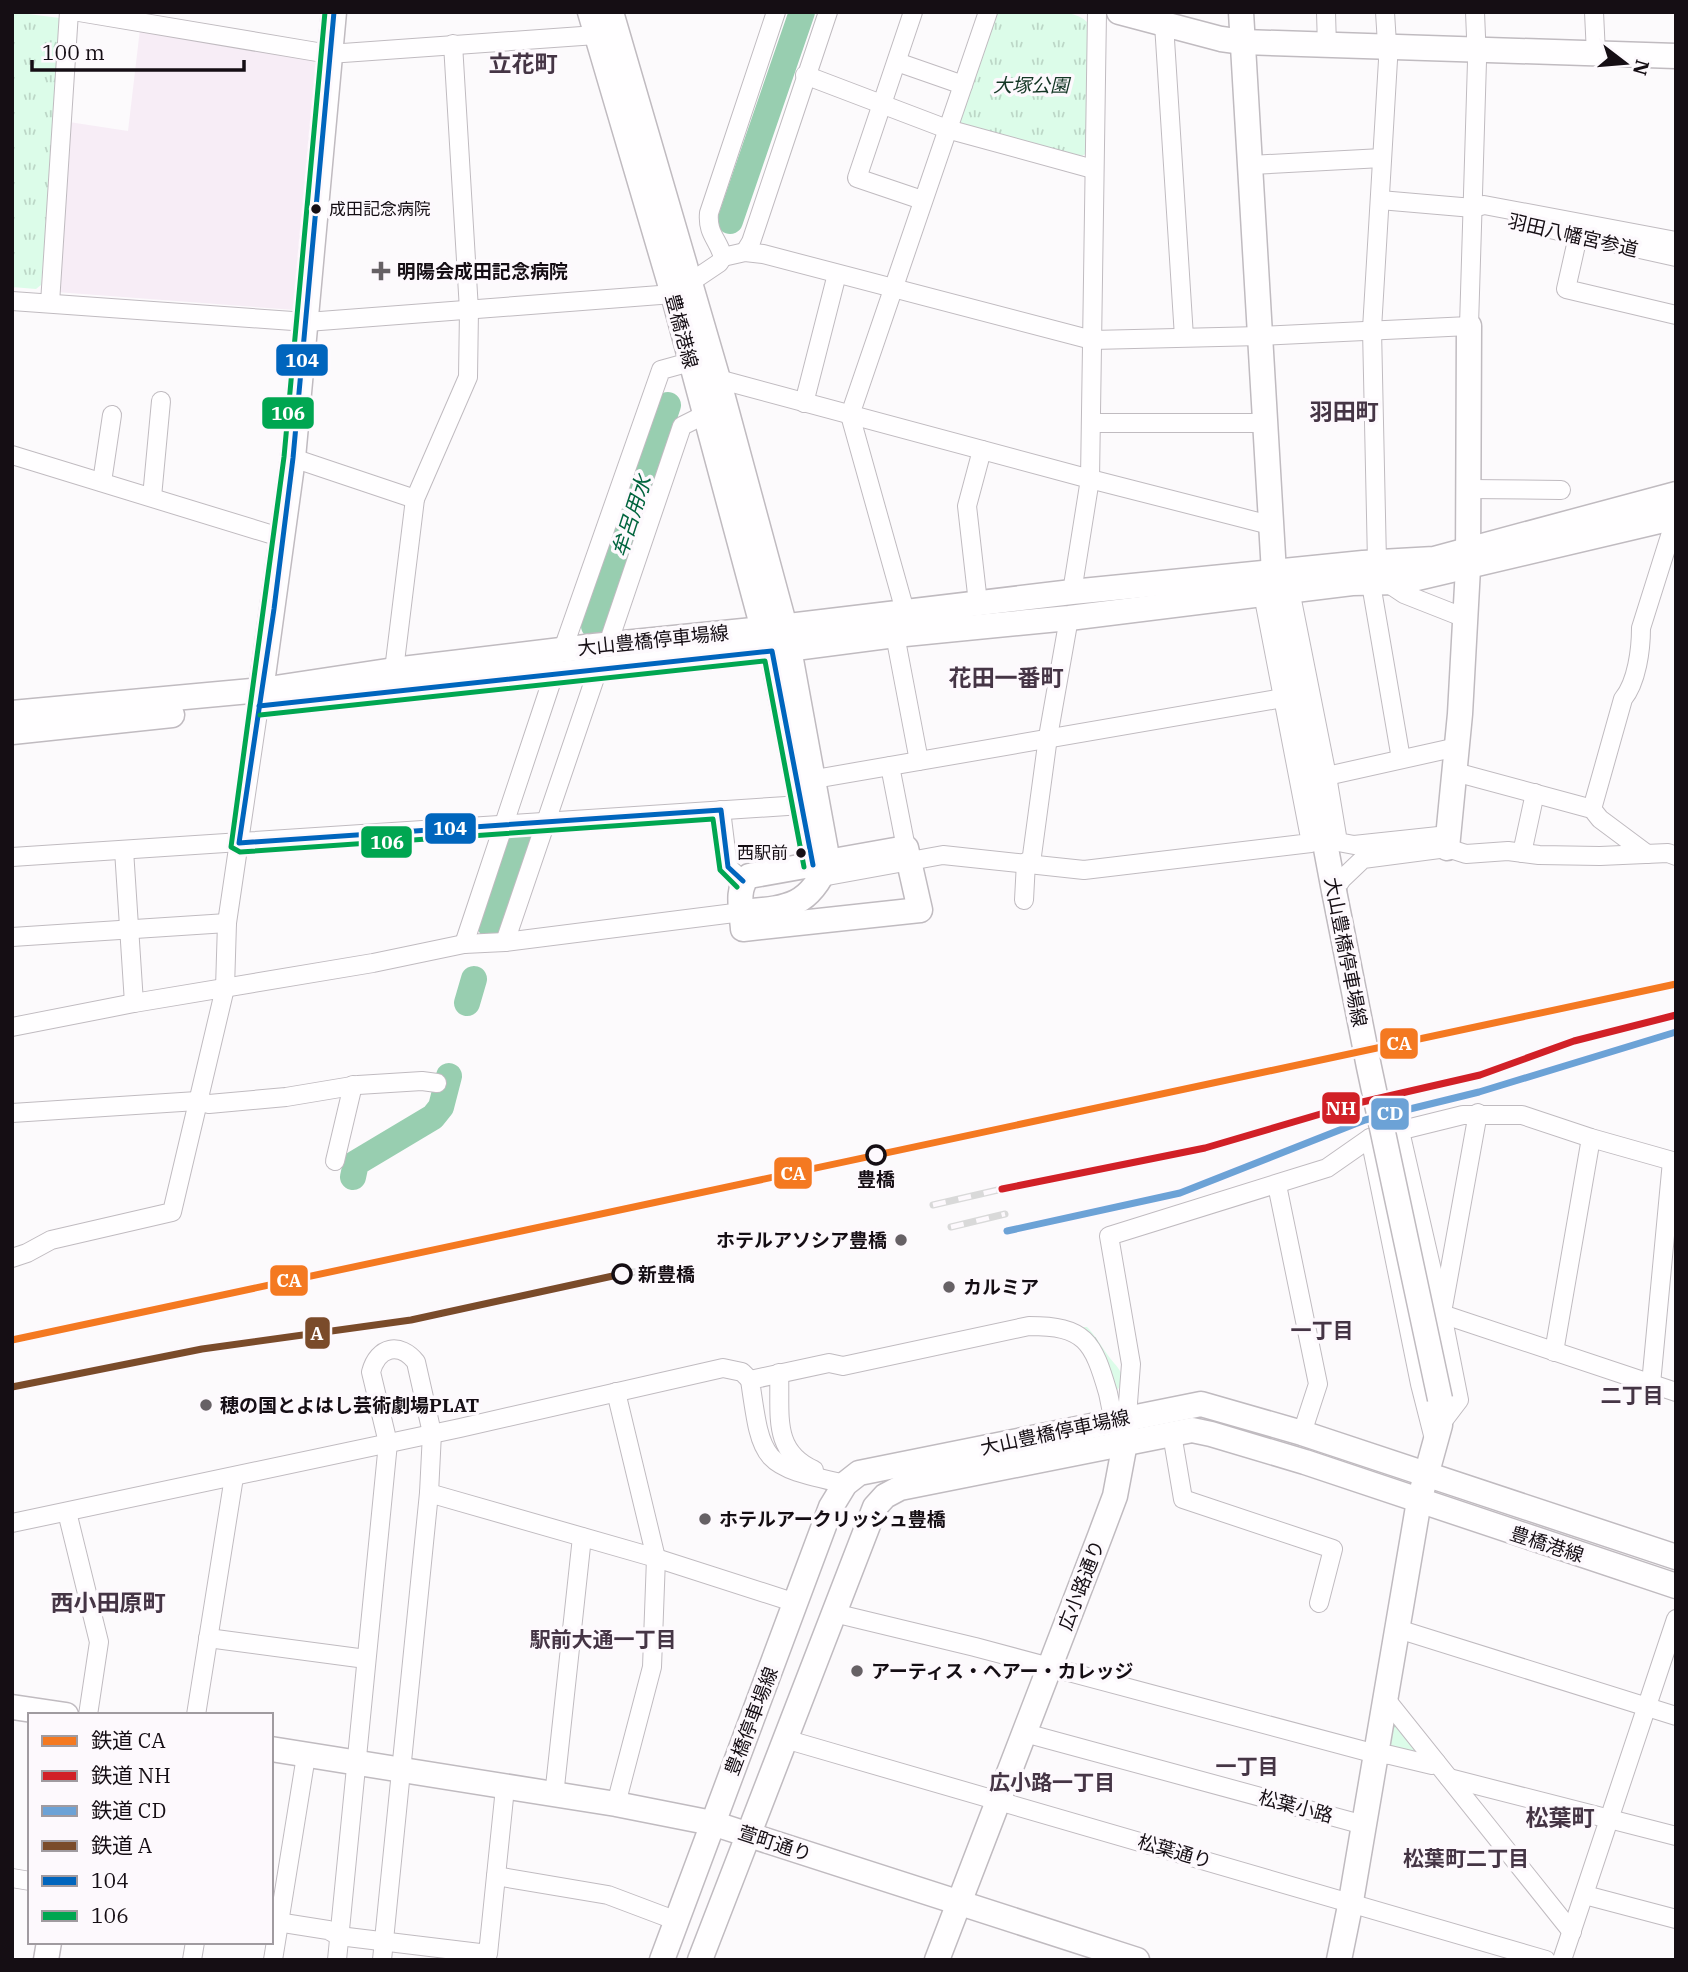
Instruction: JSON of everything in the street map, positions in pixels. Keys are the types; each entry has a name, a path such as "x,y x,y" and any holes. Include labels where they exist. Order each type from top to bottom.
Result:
{"main road":[{"path":"260,698 293,458 334,12"},
{"name":"豊橋港線","path":"611,12 680,289 691,362 704,415 777,639"},
{"path":"1241,12 1270,525 1276,587 1379,576 1434,559 1468,560 1676,517"},
{"path":"1126,13 1243,43 1676,57"},
{"name":"豊橋港線","path":"593,24 680,289 718,379 777,639"},
{"path":"1447,841 1456,760 1468,560 1469,326"},
{"path":"1468,560 1676,494"},
{"name":"大山豊橋停車場線","path":"777,639 905,611 1072,592 1276,587"},
{"name":"大山豊橋停車場線","path":"12,713 260,698 556,674 596,657 777,639 895,635 1069,618 1276,587"},
{"name":"大山豊橋停車場線","path":"886,1496 900,1488 1192,1430 1305,1462 1419,1502 1438,1435 1440,1399 1369,1067 1276,587"},
{"path":"742,912 785,908 815,873 815,779 777,639"},
{"path":"777,639 815,873"},
{"name":"大山豊橋停車場線","path":"12,732 260,698 394,670 565,649 596,657"},
{"path":"907,855 920,910 743,929 740,888 749,876 815,873 907,855"},
{"name":"大山豊橋停車場線","path":"845,1484 859,1473 1201,1404 1302,1433 1426,1475"},
{"name":"広小路通り","path":"937,1960 1115,1496 1125,1443"},
{"name":"豊橋港線","path":"1426,1475 1676,1557"},
{"path":"845,1484 886,1496"},
{"name":"豊橋停車場線","path":"662,1960 831,1507 845,1484"},
{"name":"豊橋停車場線","path":"701,1959 874,1507 886,1496"},
{"path":"1339,1960 1419,1502"},
{"name":"豊橋港線","path":"1419,1502 1676,1586"},
{"path":"12,1707 52,1713"},
{"name":"萱町通り","path":"273,1749 617,1804 712,1824 1137,1960"}],"street":[{"path":"50,303 69,12"},
{"path":"79,12 176,20 329,54 453,44 593,24"},
{"path":"723,257 711,236 709,213 776,12"},
{"path":"754,253 751,242 828,12"},
{"path":"913,12 857,178 922,200"},
{"path":"905,611 850,415 988,12"},
{"path":"1072,592 1090,479 1097,12"},
{"path":"1326,12 1327,47"},
{"path":"1385,12 1388,48 1372,330 1379,576 1401,759"},
{"path":"12,301 307,322 469,310 680,289 719,263 723,257 754,253 1092,340 1261,336 1469,326 1478,51 1475,12"},
{"path":"1594,12 1596,54"},
{"path":"1164,24 1184,337"},
{"path":"394,670 415,499 468,377 469,310 453,44"},
{"path":"897,62 963,85"},
{"path":"805,75 947,130 1093,169"},
{"path":"1251,165 1382,158"},
{"path":"1380,200 1473,208 1484,205 1676,241"},
{"name":"羽田八幡宮参道","path":"1473,208 1483,214 1676,257"},
{"path":"1578,236 1566,289 1676,315"},
{"path":"804,403 837,274"},
{"path":"565,649 661,370 691,362"},
{"path":"718,379 1270,525"},
{"path":"152,498 161,401"},
{"path":"102,482 112,415"},
{"path":"505,942 547,821 596,657 682,426 704,415"},
{"path":"1091,423 1265,423"},
{"path":"978,603 967,506 982,450"},
{"path":"12,455 283,538"},
{"path":"293,458 415,499"},
{"path":"1468,489 1561,490"},
{"path":"1592,809 1623,699 1630,691 1641,642 1641,628 1670,557 1676,517"},
{"path":"1379,576 1404,594 1465,618"},
{"path":"890,766 907,855 943,855 1084,870 1311,843 1283,698 1276,587"},
{"path":"1276,587 1327,776 1338,842 1354,845 1447,841 1466,854 1498,851 1600,856 1668,853 1676,856"},
{"path":"1024,900 1069,618"},
{"path":"895,635 919,761"},
{"path":"464,944 556,674"},
{"path":"12,1252 12,1258 51,1240 172,1212 225,989 228,923 260,698"},
{"path":"815,779 1283,698"},
{"path":"1327,776 1401,759 1456,760 1535,793 1592,809 1600,820 1647,855"},
{"path":"1522,853 1535,793"},
{"path":"12,857 802,805"},
{"path":"721,810 729,867 743,881"},
{"path":"1334,891 1342,879 1363,859 1447,841"},
{"path":"124,850 134,1003"},
{"path":"13,1024 373,963 464,944 505,942 742,912"},
{"path":"12,937 228,923"},
{"path":"12,1113 197,1101 209,1104 286,1097 353,1085 422,1081 437,1083"},
{"path":"335,1161 353,1085"},
{"path":"1442,1314 1478,1113"},
{"path":"1120,1419 1131,1364 1109,1236 1327,1168 1370,1138 1478,1113 1522,1115 1674,1161 1651,1384"},
{"path":"1400,1131 1459,1400 1438,1435"},
{"path":"1370,1138 1420,1384 1438,1435"},
{"path":"1554,1352 1591,1138"},
{"path":"1277,1185 1318,1384 1302,1433"},
{"path":"1442,1314 1676,1392"},
{"path":"750,1380 829,1363 843,1366 1029,1326 1055,1326 1072,1330 1094,1353 1120,1419 1125,1443"},
{"path":"337,1960 388,1443 371,1372 374,1361 381,1354 401,1349 416,1362 432,1433 429,1493 382,1960"},
{"path":"12,1523 234,1477 723,1368 742,1372 750,1380 757,1433 770,1458 784,1468 845,1484"},
{"path":"779,1373 782,1439 786,1448 808,1468 845,1484"},
{"path":"616,1392 656,1558 652,1667 617,1804"},
{"path":"1172,1434 1183,1499 1334,1549 1319,1604"},
{"path":"196,1713 234,1477"},
{"path":"429,1493 656,1558 796,1603"},
{"path":"67,1512 99,1642 88,1713"},
{"path":"554,1796 582,1536"},
{"path":"834,1614 975,1647 1049,1669 1376,1754 1432,1765 1436,1762"},
{"path":"1562,1960 1676,1619"},
{"path":"1398,1629 1676,1716"},
{"path":"208,1638 366,1659"},
{"path":"1385,1698 1572,1932"},
{"name":"松葉小路","path":"1025,1733 1364,1825"},
{"name":"松葉通り","path":"785,1739 1546,1960"},
{"path":"273,1960 275,1921 306,1756"},
{"path":"1449,1778 1676,1836"},
{"path":"275,1921 328,1930 339,1936 488,1954 505,1788"},
{"path":"496,1876 608,1895 677,1922"},
{"path":"1585,1895 1676,1919"}],"shaded area":[{"name":"成田記念病院","path":"140,29 311,57 317,66 295,310 56,292 69,122 128,131"}],"green space":[{"path":"12,12 60,18 64,24 41,285 36,289 12,287"},
{"name":"大塚公園","path":"998,12 1059,12 1080,17 1087,22 1087,153 1082,156 964,127 960,121"},
{"path":"1078,1327 1087,1327 1120,1372 1121,1386 1116,1391"},
{"path":"1394,1720 1426,1755 1388,1748"}],"waterway":[{"name":"牟呂用水","path":"730,221 802,12"},
{"name":"牟呂用水","path":"594,626 668,405"},
{"name":"牟呂用水","path":"490,925 520,840"},
{"name":"牟呂用水","path":"467,1003 474,979"},
{"name":"牟呂用水","path":"353,1177 356,1163 433,1117 441,1107 449,1076"}],"railway":[{"path":"933,1205 1002,1189"},
{"path":"951,1227 1005,1214"},
{"path":"622,1274 663,1267"}],"rail line":[{"name":"CA","path":"12,1340 1676,984"},
{"name":"NH","path":"1002,1189 1205,1148 1358,1103 1480,1075 1574,1041 1676,1015"},
{"name":"CD","path":"1007,1231 1180,1193 1365,1120 1479,1092 1676,1032"},
{"name":"A","path":"12,1387 202,1349 411,1320 622,1274"}],"transit line":[{"name":"106","path":"325,12 284,457 231,847 240,852 713,819 720,870 737,887"},
{"name":"104","path":"334,12 293,458 274,609 239,843 721,810 728,867 743,881"},
{"name":"104","path":"259,706 772,651 813,865"},
{"name":"106","path":"260,715 765,661 804,867"}],"place":[{"name":"成田記念病院","path":"316,209"},
{"name":"明陽会成田記念病院","path":"381,271"},
{"name":"西駅前","path":"801,853"},
{"name":"豊橋","path":"876,1155"},
{"name":"ホテルアソシア豊橋","path":"901,1240"},
{"name":"新豊橋","path":"622,1274"},
{"name":"カルミア","path":"949,1287"},
{"name":"穂の国とよはし芸術劇場PLAT","path":"206,1405"},
{"name":"ホテルアークリッシュ豊橋","path":"705,1519"},
{"name":"アーティス・ヘアー・カレッジ","path":"857,1671"}],"district":[{"name":"立花町","path":"523,63"},
{"name":"羽田町","path":"1344,411"},
{"name":"花田一番町","path":"1006,677"},
{"name":"一丁目","path":"1322,1330"},
{"name":"二丁目","path":"1632,1395"},
{"name":"西小田原町","path":"108,1602"},
{"name":"駅前大通一丁目","path":"603,1639"},
{"name":"一丁目","path":"1247,1766"},
{"name":"広小路一丁目","path":"1052,1782"},
{"name":"松葉町","path":"1560,1817"},
{"name":"松葉町二丁目","path":"1466,1858"}]}
